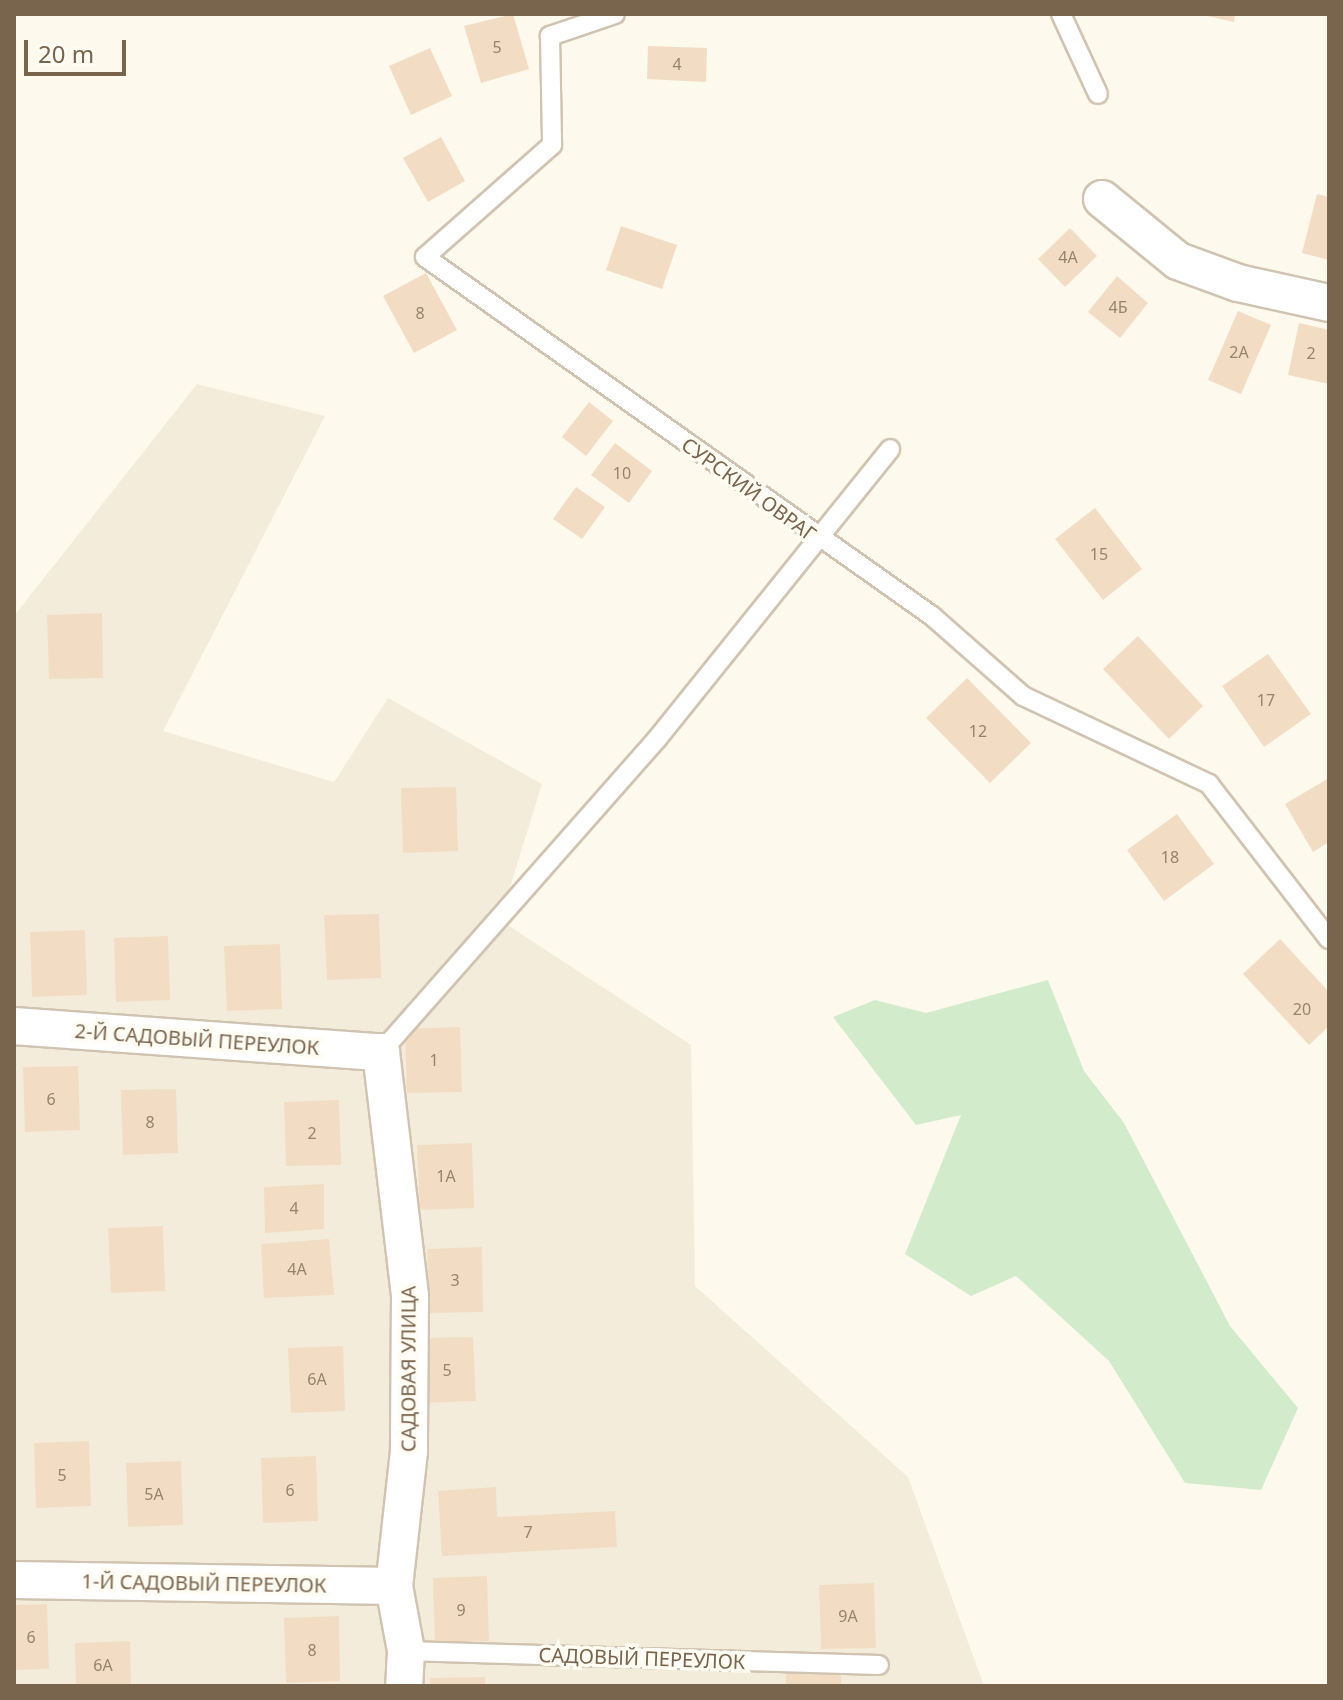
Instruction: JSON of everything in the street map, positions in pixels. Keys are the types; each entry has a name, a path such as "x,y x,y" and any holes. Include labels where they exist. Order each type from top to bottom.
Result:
{"street":[{"path":"1102,199 1178,261 1238,283 1329,303"},
{"name":"2-Й САДОВЫЙ ПЕРЕУЛОК","path":"14,1026 381,1052"},
{"name":"САДОВАЯ УЛИЦА","path":"381,1052 410,1296 409,1451 394,1586 405,1669"},
{"name":"1-Й САДОВЫЙ ПЕРЕУЛОК","path":"14,1580 394,1586"}],"lane":[{"name":"СУРСКИЙ ОВРАГ","path":"615,14 550,36 552,145 425,257 819,539 932,616 1023,696 1209,784 1329,939"},
{"path":"1061,14 1098,94"},
{"path":"381,1052 657,739 890,449"},
{"name":"САДОВЫЙ ПЕРЕУЛОК","path":"405,1669 879,1665"}],"shaded area":[{"path":"197,384 325,416 163,731 334,782 388,698 542,784 500,920 691,1045 695,1286 908,1477 984,1686 14,1686 14,616"}],"green space":[{"path":"1048,980 1084,1071 1124,1123 1230,1326 1298,1408 1261,1490 1185,1483 1109,1361 1016,1276 971,1296 905,1254 961,1115 916,1125 833,1017 875,1000 926,1013"}],"building":[{"path":"513,14 529,69 481,83 464,26"},
{"path":"1199,14 1235,14 1234,22"},
{"path":"648,46 707,48 706,82 647,79"},
{"path":"430,48 452,96 411,115 389,66"},
{"path":"441,137 465,181 428,202 403,158"},
{"path":"1317,194 1329,197 1329,260 1302,253"},
{"path":"621,226 677,245 662,289 606,270"},
{"path":"1070,228 1097,256 1065,287 1038,259"},
{"path":"426,273 457,330 414,353 383,296"},
{"path":"1117,276 1148,303 1120,338 1088,312"},
{"path":"1238,311 1271,325 1241,394 1208,380"},
{"path":"1299,323 1329,330 1329,384 1288,375"},
{"path":"589,402 613,421 586,456 562,437"},
{"path":"615,443 652,471 629,503 591,475"},
{"path":"576,487 605,507 582,539 553,519"},
{"path":"1095,508 1142,569 1103,600 1055,539"},
{"path":"102,613 103,678 49,679 47,615"},
{"path":"1138,636 1203,706 1169,739 1103,669"},
{"path":"1268,654 1311,714 1264,747 1222,686"},
{"path":"967,678 1031,743 990,783 926,718"},
{"path":"1329,778 1329,842 1313,852 1285,804"},
{"path":"456,787 458,851 403,853 401,788"},
{"path":"1177,814 1214,864 1164,901 1127,850"},
{"path":"379,914 381,978 327,980 324,915"},
{"path":"85,930 87,995 32,997 30,932"},
{"path":"168,936 170,1000 116,1002 114,938"},
{"path":"1280,939 1329,992 1329,1026 1309,1045 1243,974"},
{"path":"280,944 282,1009 227,1011 224,946"},
{"path":"460,1027 462,1092 407,1093 405,1029"},
{"path":"78,1066 80,1130 25,1132 23,1067"},
{"path":"176,1089 178,1153 123,1155 121,1090"},
{"path":"339,1100 341,1165 286,1166 284,1102"},
{"path":"472,1143 474,1208 420,1210 417,1145"},
{"path":"324,1184 324,1229 265,1233 264,1187"},
{"path":"163,1226 165,1291 111,1293 108,1228"},
{"path":"329,1239 334,1295 264,1298 261,1244"},
{"path":"482,1247 483,1312 429,1313 427,1249"},
{"path":"473,1337 476,1401 421,1403 419,1338"},
{"path":"343,1346 345,1411 291,1413 288,1348"},
{"path":"89,1441 91,1506 36,1508 34,1443"},
{"path":"316,1456 318,1521 263,1523 261,1458"},
{"path":"181,1461 183,1525 128,1527 126,1463"},
{"path":"496,1487 497,1517 615,1511 617,1547 442,1556 438,1491"},
{"path":"487,1576 489,1641 435,1643 433,1578"},
{"path":"874,1583 876,1648 821,1649 819,1585"},
{"path":"47,1604 49,1669 14,1670 14,1605"},
{"path":"339,1616 340,1681 286,1683 284,1618"},
{"path":"130,1641 131,1686 76,1686 75,1643"},
{"path":"841,1671 841,1686 786,1686 786,1673"},
{"path":"485,1677 485,1686 430,1686 430,1678"}]}
